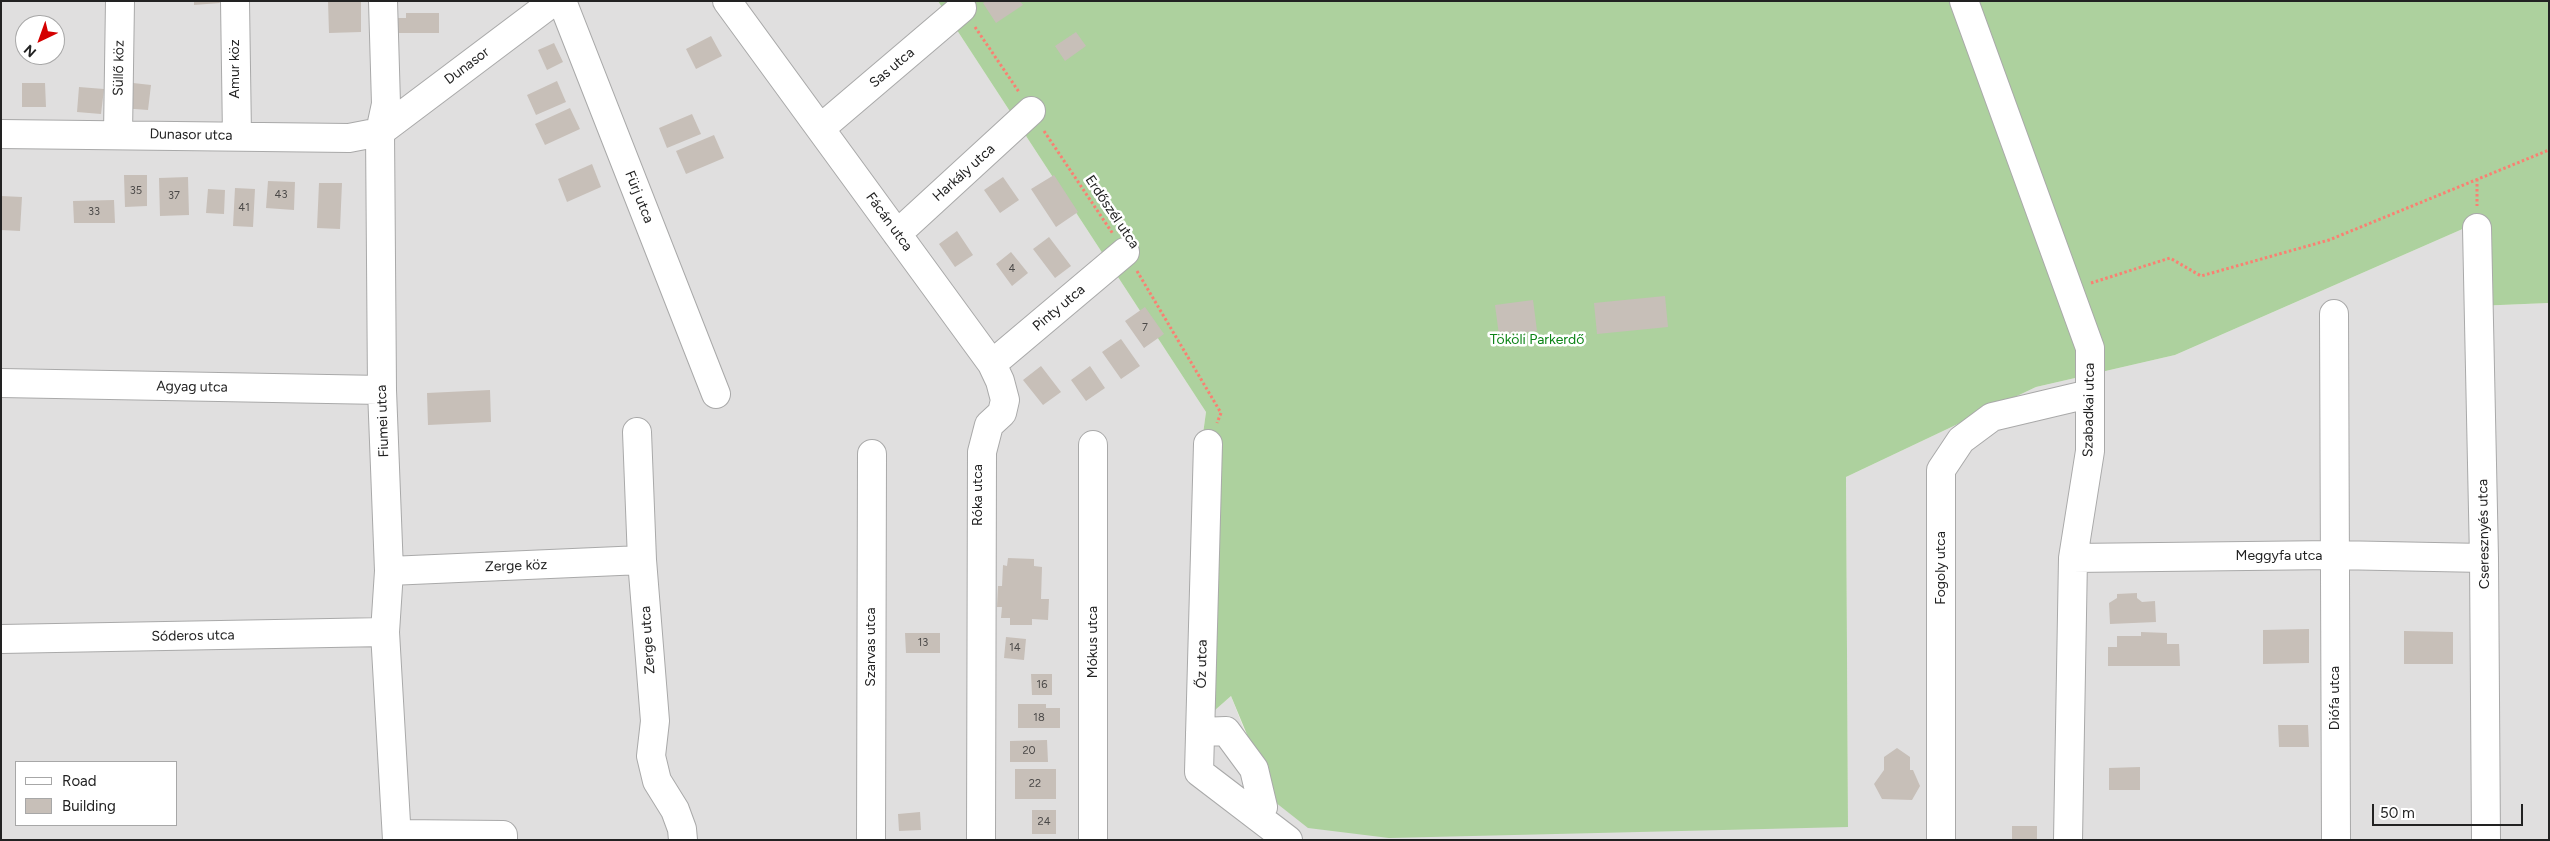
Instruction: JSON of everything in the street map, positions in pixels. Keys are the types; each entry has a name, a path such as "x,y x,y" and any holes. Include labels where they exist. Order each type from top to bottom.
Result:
{"street":[{"name":"Süllő köz","path":"118,134 120,1"},
{"name":"Amur köz","path":"235,1 237,136"},
{"name":"Fiumei utca","path":"383,1 386,104 380,132 382,390 389,571 385,632 397,837"},
{"name":"Dunasor","path":"380,132 554,1"},
{"name":"Fürj utca","path":"562,1 716,394"},
{"name":"Fácán utca","path":"727,1 992,364 1005,400 1002,413 989,425 982,452"},
{"name":"Szabadkai utca","path":"1964,1 2090,348 2090,451 2073,558 2068,840"},
{"name":"Sas utca","path":"821,128 962,8"},
{"name":"Harkály utca","path":"897,234 1032,111"},
{"name":"Dunasor utca","path":"1,134 349,138 380,132"},
{"name":"Cseresznyés utca","path":"2477,228 2484,558 2486,840"},
{"name":"Pinty utca","path":"992,364 1125,252"},
{"name":"Diófa utca","path":"2334,314 2336,840"},
{"name":"Agyag utca","path":"1,383 382,390"},
{"name":"Fogoly utca","path":"1941,840 1941,470 1961,440 1992,417 2089,394"},
{"name":"Zerge utca","path":"637,432 642,560 655,721 651,756 657,781 675,810 682,829 682,840"},
{"name":"Őz utca","path":"1208,444 1200,772 1288,840"},
{"name":"Mókus utca","path":"1093,445 1093,840"},
{"name":"Róka utca","path":"977,840 978,452 982,452 981,840"},
{"name":"Szarvas utca","path":"871,840 872,454"},
{"name":"Meggyfa utca","path":"2073,558 2334,555 2484,558"},
{"name":"Zerge köz","path":"389,571 642,560"},
{"name":"Sóderos utca","path":"1,639 385,632"},
{"path":"1200,732 1226,731 1254,769 1263,807 1256,815"},
{"path":"397,837 502,837"}],"path":[{"name":"Erdőszél utca","path":"962,8 1125,252 1221,413 1208,444"},
{"path":"2069,291 2170,258 2201,276 2328,240 2549,150"}],"shaded area":[{"path":"1,1 938,1 1206,412 1196,485 1190,560 1197,726 1231,696 1250,745 1848,827 1846,477 2036,387 2175,355 2474,224 2476,306 2549,303 2549,840 1,840"}],"green space":[{"name":"Tököli Parkerdő","path":"938,1 2549,1 2549,303 2476,306 2474,224 2175,355 2036,387 1846,477 1848,827 1389,838 1308,828 1275,802 1231,696 1197,726 1190,560 1196,485 1206,412"}],"building":[{"path":"194,1 219,1 220,3 194,5"},
{"path":"328,1 361,1 361,32 329,33"},
{"path":"986,1 1020,1 1023,5 996,23 983,3"},
{"path":"406,13 439,13 439,33 395,33 395,18 406,18"},
{"path":"1076,32 1086,46 1065,61 1055,46"},
{"path":"711,36 722,56 696,69 686,49"},
{"path":"554,43 563,62 547,70 538,50"},
{"path":"557,81 566,102 536,115 527,95"},
{"path":"124,82 151,85 148,110 121,108"},
{"path":"22,83 45,83 46,107 22,107"},
{"path":"79,87 104,89 101,114 77,112"},
{"path":"570,108 580,129 545,145 535,124"},
{"path":"692,114 701,134 667,148 659,128"},
{"path":"714,135 724,158 686,174 676,151"},
{"path":"592,164 601,187 567,202 558,179"},
{"path":"124,175 147,175 147,206 125,207"},
{"path":"1054,175 1078,212 1056,227 1031,189"},
{"path":"188,177 189,215 160,216 159,178"},
{"path":"1003,177 1019,200 1000,213 984,190"},
{"path":"268,181 295,182 294,210 266,208"},
{"path":"319,183 342,183 340,229 317,228"},
{"path":"235,188 255,189 253,227 233,226"},
{"path":"208,189 225,190 224,214 206,213"},
{"path":"1,196 22,197 20,231 1,230"},
{"path":"114,200 115,223 74,223 73,201"},
{"path":"957,231 973,255 955,267 939,244"},
{"path":"1049,237 1071,266 1055,278 1033,249"},
{"path":"1011,252 1028,273 1012,286 996,264"},
{"path":"1665,296 1668,327 1597,334 1594,303"},
{"path":"1533,300 1537,331 1499,335 1495,305"},
{"path":"1145,307 1164,334 1144,348 1125,321"},
{"path":"1121,339 1140,366 1121,379 1102,352"},
{"path":"1041,366 1061,392 1043,405 1023,380"},
{"path":"1090,366 1105,388 1086,401 1071,380"},
{"path":"490,390 491,422 428,425 427,393"},
{"path":"1008,558 1034,559 1034,566 1042,567 1041,599 1049,599 1048,620 1032,619 1032,625 1010,625 1010,618 1001,618 1002,607 997,607 998,586 1002,586 1003,565 1007,566"},
{"path":"2137,593 2137,598 2142,602 2155,601 2156,622 2110,624 2109,603 2117,598 2117,594"},
{"path":"2309,629 2309,663 2263,664 2263,630"},
{"path":"2404,631 2453,632 2453,664 2404,664"},
{"path":"2141,632 2167,633 2167,644 2179,644 2180,666 2108,666 2108,647 2117,647 2117,636 2141,636"},
{"path":"905,633 940,633 940,653 906,653"},
{"path":"1006,637 1026,639 1024,660 1004,658"},
{"path":"1031,674 1052,674 1052,695 1032,695"},
{"path":"1018,704 1046,704 1046,708 1060,708 1060,728 1018,728"},
{"path":"2278,725 2308,725 2309,747 2279,747"},
{"path":"1047,740 1048,762 1010,762 1010,741"},
{"path":"1897,748 1910,757 1910,770 1913,770 1920,786 1912,800 1882,799 1874,784 1884,770 1884,757"},
{"path":"2140,767 2140,790 2109,790 2109,768"},
{"path":"1015,769 1056,769 1056,799 1015,799"},
{"path":"1032,810 1056,810 1056,834 1032,834"},
{"path":"920,812 921,830 899,831 898,814"},
{"path":"2012,826 2037,826 2037,840 2012,840"}]}
